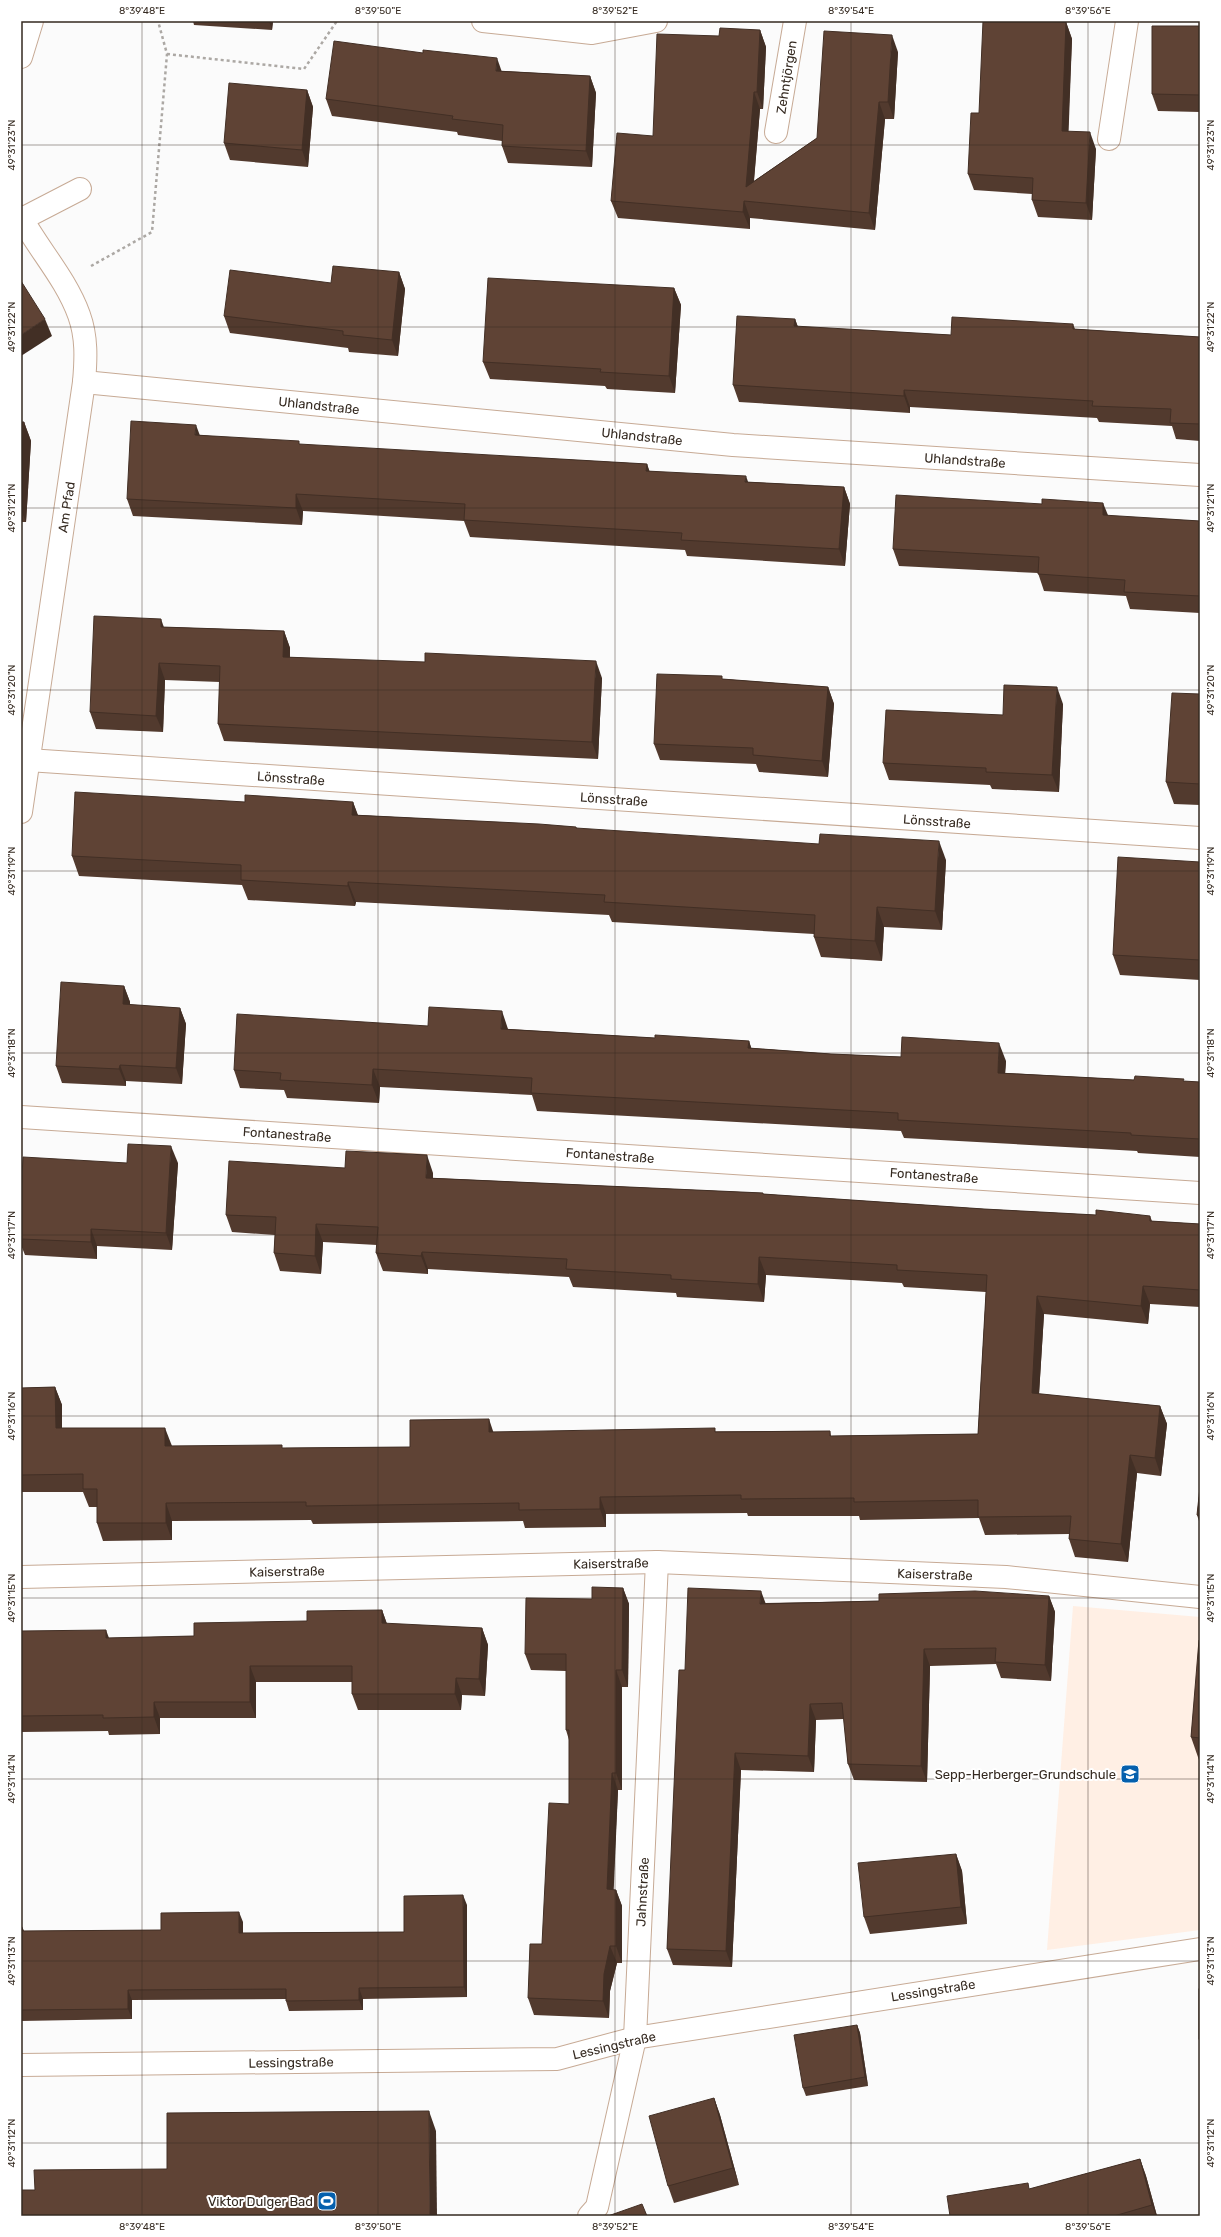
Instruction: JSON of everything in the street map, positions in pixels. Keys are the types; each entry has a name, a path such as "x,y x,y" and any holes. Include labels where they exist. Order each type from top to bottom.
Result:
{"street":[{"path":"21,57 32,21"},
{"path":"483,21 592,34 656,21"},
{"name":"Zehntjörgen","path":"776,132 795,21"},
{"path":"1109,139 1127,21"},
{"path":"22,218 80,189"},
{"name":"Am Pfad","path":"21,812 84,382 86,356 79,315 63,283 22,218"},
{"name":"Uhlandstraße","path":"84,382 733,445 1200,475"},
{"name":"Lönsstraße","path":"28,760 1200,838"},
{"name":"Fontanestraße","path":"21,1117 1200,1192"},
{"name":"Kaiserstraße","path":"21,1577 657,1562 1006,1577 1200,1597"},
{"name":"Jahnstraße","path":"590,2216 597,2207 635,2038 657,1562"},
{"name":"Lessingstraße","path":"21,2065 557,2059 635,2038 1200,1949"}],"path":[{"path":"63,283 152,232 167,54 158,21"},
{"path":"167,54 304,69 337,21"}],"shaded area":[{"name":"Sepp-Herberger-Grundschule","path":"1073,1606 1200,1617 1200,1930 1047,1950"}],"building":[{"path":"983,21 1066,22 1062,131 1090,132 1086,203 1032,200 1033,178 968,174 971,113 979,113"},
{"path":"1152,26 1200,26 1200,95 1152,94"},
{"path":"720,28 760,30 757,92 754,92 746,187 817,138 824,31 892,35 888,102 879,102 869,213 744,201 743,212 611,201 617,133 653,136 657,34 719,36"},
{"path":"334,41 423,53 423,50 497,58 496,71 590,76 586,151 502,146 503,125 452,119 453,116 326,99"},
{"path":"229,83 307,90 302,150 224,143"},
{"path":"333,266 399,272 392,340 343,335 343,331 224,316 230,270 331,283"},
{"path":"488,278 674,288 669,376 600,372 601,369 483,362"},
{"path":"21,281 45,319 21,335"},
{"path":"737,316 795,319 794,326 951,335 952,317 1073,324 1073,329 1200,337 1200,424 1170,423 1171,409 1092,406 1093,401 904,390 904,396 733,385"},
{"path":"131,421 196,425 195,435 299,441 299,444 647,464 646,471 746,476 745,482 844,487 839,549 681,540 682,533 464,520 465,504 296,494 296,508 127,499"},
{"path":"21,422 24,422 21,469"},
{"path":"896,495 1042,504 1042,499 1103,503 1103,515 1200,521 1200,596 1124,592 1125,580 1038,574 1039,557 893,549"},
{"path":"94,616 161,619 161,627 284,631 283,657 425,662 425,653 596,661 592,742 218,724 220,666 159,663 156,716 90,712"},
{"path":"657,674 722,676 722,679 828,687 822,761 753,755 753,748 654,744"},
{"path":"1004,685 1057,687 1052,775 986,772 986,768 883,763 886,710 1003,715"},
{"path":"1172,693 1200,694 1200,784 1166,782"},
{"path":"75,792 245,802 245,795 353,802 352,815 539,824 576,828 819,844 820,834 939,841 935,911 877,907 875,941 814,937 815,915 604,902 605,895 348,882 348,886 241,880 241,865 72,856"},
{"path":"1118,857 1200,862 1200,960 1113,955"},
{"path":"61,982 124,986 123,1004 180,1008 176,1068 120,1065 119,1069 56,1066"},
{"path":"429,1007 502,1011 501,1029 655,1038 655,1035 749,1041 748,1048 831,1054 901,1057 902,1037 999,1043 998,1073 1134,1080 1135,1076 1184,1079 1183,1081 1200,1082 1200,1139 1131,1135 1131,1133 898,1120 898,1113 531,1093 532,1078 373,1069 372,1085 280,1080 281,1073 234,1070 237,1014 428,1026"},
{"path":"128,1144 171,1146 166,1233 91,1229 91,1242 21,1239 23,1157 127,1163"},
{"path":"346,1151 427,1155 426,1178 763,1193 984,1209 1096,1215 1096,1210 1150,1216 1150,1221 1200,1224 1200,1290 1143,1286 1141,1306 1037,1296 1032,1393 1160,1406 1155,1458 1130,1455 1121,1544 1069,1539 1071,1516 978,1517 978,1500 854,1502 854,1498 741,1499 741,1495 600,1497 600,1509 519,1510 519,1503 306,1506 306,1502 166,1503 166,1523 97,1523 97,1489 83,1489 83,1474 21,1475 21,1388 55,1387 56,1428 165,1428 165,1446 282,1445 282,1448 410,1447 410,1420 489,1419 489,1432 715,1428 715,1432 830,1431 830,1436 978,1434 987,1275 897,1270 897,1265 759,1257 758,1284 671,1279 671,1275 566,1269 567,1259 422,1252 421,1256 376,1253 378,1227 316,1224 315,1256 274,1253 276,1217 226,1215 229,1161 345,1168"},
{"path":"1200,1487 1200,1516 1197,1515"},
{"path":"592,1587 623,1588 622,1670 616,1670 616,1773 612,1773 607,1889 616,1890 616,1946 610,1946 604,1974 603,2001 528,1998 530,1944 542,1944 549,1803 569,1804 569,1730 566,1730 566,1654 525,1654 526,1598 592,1599"},
{"path":"688,1588 761,1591 760,1604 879,1601 879,1594 975,1591 1049,1596 1045,1665 995,1662 996,1648 924,1649 921,1766 848,1764 842,1703 810,1704 808,1756 735,1753 726,1951 667,1949 679,1670 685,1670"},
{"path":"382,1610 382,1623 482,1628 479,1679 456,1678 455,1694 352,1694 352,1666 250,1666 250,1702 154,1702 154,1717 103,1718 103,1715 21,1716 21,1631 106,1630 106,1638 194,1636 194,1623 307,1621 307,1611"},
{"path":"1200,1640 1200,1738 1191,1737"},
{"path":"956,1854 961,1907 864,1917 858,1863"},
{"path":"463,1895 464,1987 359,1988 359,2000 286,2001 286,1989 128,1990 128,2009 21,2010 21,1931 161,1930 161,1913 239,1912 239,1933 404,1932 404,1896"},
{"path":"1200,1989 1200,2039 1199,2039"},
{"path":"857,2025 865,2077 803,2088 794,2035"},
{"path":"714,2098 733,2168 668,2186 649,2116"},
{"path":"429,2111 430,2216 21,2216 21,2190 35,2190 34,2170 167,2169 167,2113"},
{"path":"1140,2159 1152,2205 1114,2216 950,2216 947,2196 1028,2183 1029,2189"},
{"path":"642,2204 647,2216 608,2216"}],"place":[{"name":"Sepp-Herberger-Grundschule","path":"1130,1774"},
{"name":"Viktor Dulger Bad","path":"327,2201"}]}
